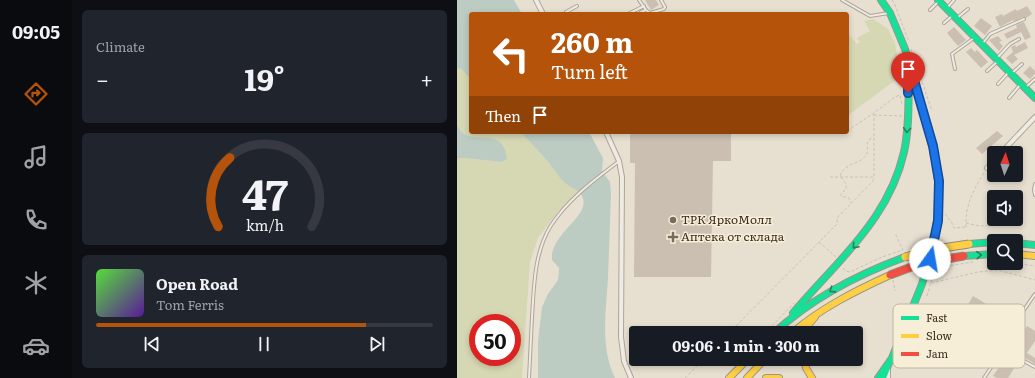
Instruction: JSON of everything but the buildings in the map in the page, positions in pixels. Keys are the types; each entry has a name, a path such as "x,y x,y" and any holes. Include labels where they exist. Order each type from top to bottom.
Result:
{"main road":[{"path":"881,0 890,13 909,63 937,166 939,181 939,209 935,236 927,272 915,304"},
{"path":"938,1 1035,98"},
{"path":"781,326 863,236 892,192 900,169 906,140 909,63"},
{"path":"789,318 835,288 868,271 905,257 936,249 987,243"},
{"path":"1023,244 1035,245"},
{"path":"800,326 846,297 922,263 964,256 987,254"},
{"path":"1023,255 1035,256"},
{"path":"808,326 817,315"},
{"path":"883,378 893,354"},
{"path":"878,378 889,363"},
{"path":"729,378 741,366"},
{"path":"747,378 758,366"},
{"path":"806,366 812,378"},
{"path":"766,378 779,378"}],"street":[{"path":"536,0 542,12"},
{"path":"1008,146 1035,117"},
{"path":"607,134 619,161 622,177 621,337 624,361 631,378"},
{"path":"888,378 889,363"}],"lane":[{"path":"639,0 649,12"},
{"path":"654,12 664,9 665,7 661,0"},
{"path":"842,0 870,16 890,13"},
{"path":"946,9 954,0"},
{"path":"930,10 938,1"},
{"path":"566,12 577,6"},
{"path":"632,12 644,6"},
{"path":"944,23 968,9"},
{"path":"641,12 646,10"},
{"path":"981,45 990,34 1024,20"},
{"path":"955,69 952,54 975,38"},
{"path":"987,71 1011,44 1019,39"},
{"path":"998,84 1022,64"},
{"path":"1009,98 1023,86 1035,79"},
{"path":"529,378 534,286 541,247 550,228 562,212 579,194 619,161"},
{"path":"1035,184 1035,195"},
{"path":"1025,308 1035,294"},
{"path":"1025,362 1035,367"},
{"path":"984,378 991,368"}],"path":[{"path":"892,0 921,76 932,111"},
{"path":"849,130 900,95 903,109"},
{"path":"874,114 904,116"},
{"path":"736,326 837,224 837,218 873,181 874,114"},
{"path":"851,204 849,198 841,196 846,189 846,184 841,177 842,171 846,167 863,158 867,153 867,143 870,139 874,138"},
{"path":"945,214 954,228 965,227 966,214 970,198 987,168"},
{"path":"830,177 874,177"},
{"path":"965,223 970,225 987,226"},
{"path":"841,266 846,271 850,272 882,257 903,250 895,233"},
{"path":"819,242 838,259 836,260"},
{"path":"927,296 935,268 974,262"},
{"path":"1023,264 1035,266"},
{"path":"931,283 977,272 998,270 1035,280"},
{"path":"891,277 895,291"},
{"path":"685,378 697,366"}],"green space":[{"path":"873,19 888,29 895,43 901,76 849,115 849,34 857,44 860,42 857,38 870,31 864,21"},
{"path":"457,68 461,69 469,77 469,134 523,134 563,179 579,191 557,213 538,238 530,262 522,378 457,378 457,161 458,158 502,162 507,159 490,138 475,137 466,135 462,132 457,123"}],"shaded area":[{"path":"457,0 514,0 521,12 469,12 469,77 461,69 457,68"},
{"path":"457,123 462,132 468,136 492,138 499,141 504,147 507,159 502,162 458,158 457,161"},
{"path":"523,134 590,134 603,158 602,171 610,182 611,195 605,329 607,354 615,378 538,378 538,341 542,307 548,294 558,280 559,268 552,260 553,251 556,242 575,220 583,206 583,199 579,192 563,181 547,160"}],"traffic: fast":[{"path":"881,0 890,13 905,49 933,146 939,187 939,207 933,246 922,284 914,304"},
{"path":"938,0 1035,98"},
{"path":"793,313 865,231 875,217 892,186 899,170 906,142 909,70"},
{"path":"969,244 987,243"},
{"path":"1023,244 1035,245"},
{"path":"964,256 987,254"},
{"path":"782,326 819,298 835,289 869,272 905,257"},
{"path":"878,378 893,356"},
{"path":"883,378 889,363"}],"traffic: slow":[{"path":"905,257 936,249 969,244"},
{"path":"1023,255 1035,256"},
{"path":"801,326 839,301 890,275"},
{"path":"808,326 815,317"},
{"path":"729,378 741,366"},
{"path":"747,378 758,366"},
{"path":"806,366 812,378"},
{"path":"766,378 779,378"}],"traffic: jam":[{"path":"890,275 922,263 964,256"}],"place":[{"name":"ТРК ЯркоМолл","path":"673,220"},
{"name":"Аптека от склада","path":"673,237"}],"route":[{"path":"908,93 909,63 933,146 939,181 938,221 930,259"}]}
